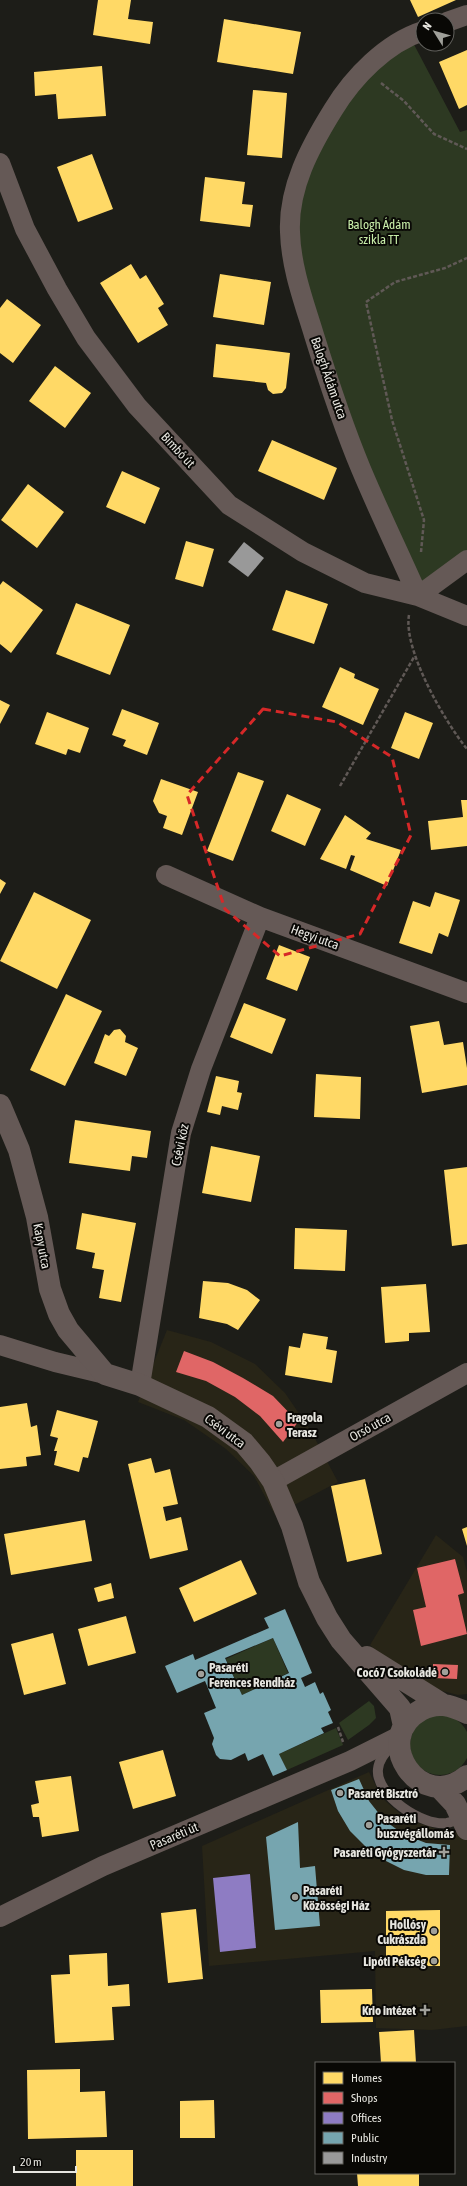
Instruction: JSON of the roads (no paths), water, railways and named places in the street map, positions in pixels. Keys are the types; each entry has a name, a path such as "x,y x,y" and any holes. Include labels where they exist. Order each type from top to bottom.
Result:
{"street":[{"path":"455,19 467,15"},
{"name":"Balogh Ádám utca","path":"415,33 409,35 380,55 341,97 312,144 295,187 290,231 294,272 322,358 361,468 418,596"},
{"name":"Bimbó út","path":"0,163 25,229 57,289 86,338 137,406 229,504 303,552 365,583 418,596 467,616"},
{"path":"418,596 467,560"},
{"name":"Hegyi utca","path":"166,875 260,917 467,993"},
{"name":"Csévi köz","path":"140,1385 181,1133 201,1069 260,917"},
{"name":"Kapy utca","path":"0,1105 19,1150 37,1217 50,1289 59,1314 71,1335 105,1374"},
{"name":"Csévi utca","path":"0,1346 55,1362 105,1374 140,1385 208,1417 227,1430 260,1462 273,1481 292,1526 309,1582 327,1618 341,1640 400,1708 402,1731 399,1749 392,1760"},
{"name":"Orsó utca","path":"273,1481 467,1373"},
{"name":"Csévi utca","path":"341,1640 404,1682 458,1708"},
{"path":"402,1731 414,1714 427,1707 458,1708"},
{"name":"Pasaréti út","path":"0,1917 103,1866 402,1731"},
{"name":"Pasaréti út","path":"348,1755 392,1760"},
{"path":"392,1760 417,1780 428,1786 451,1786 467,1776"},
{"path":"439,1787 455,1804 466,1820"}],"lane":[{"path":"392,1760 378,1769 381,1785 390,1797 408,1811 424,1819 446,1823 466,1820"}],"place":[{"name":"Fragola Terasz","path":"279,1424"},
{"name":"Cocó7 Csokoládé","path":"445,1672"},
{"name":"Pasaréti Ferences Rendház","path":"201,1674"},
{"name":"Pasarét Bisztró","path":"340,1793"},
{"name":"Pasaréti buszvégállomás","path":"369,1825"},
{"name":"Pasaréti Gyógyszertár","path":"444,1852"},
{"name":"Pasaréti Közösségi Ház","path":"295,1897"},
{"name":"Hollósy Cukrászda","path":"434,1931"},
{"name":"Lipóti Pékség","path":"434,1961"},
{"name":"Krio intézet","path":"425,2010"}],"park label":[{"name":"Balogh Ádám szikla TT","path":"379,232"}]}
